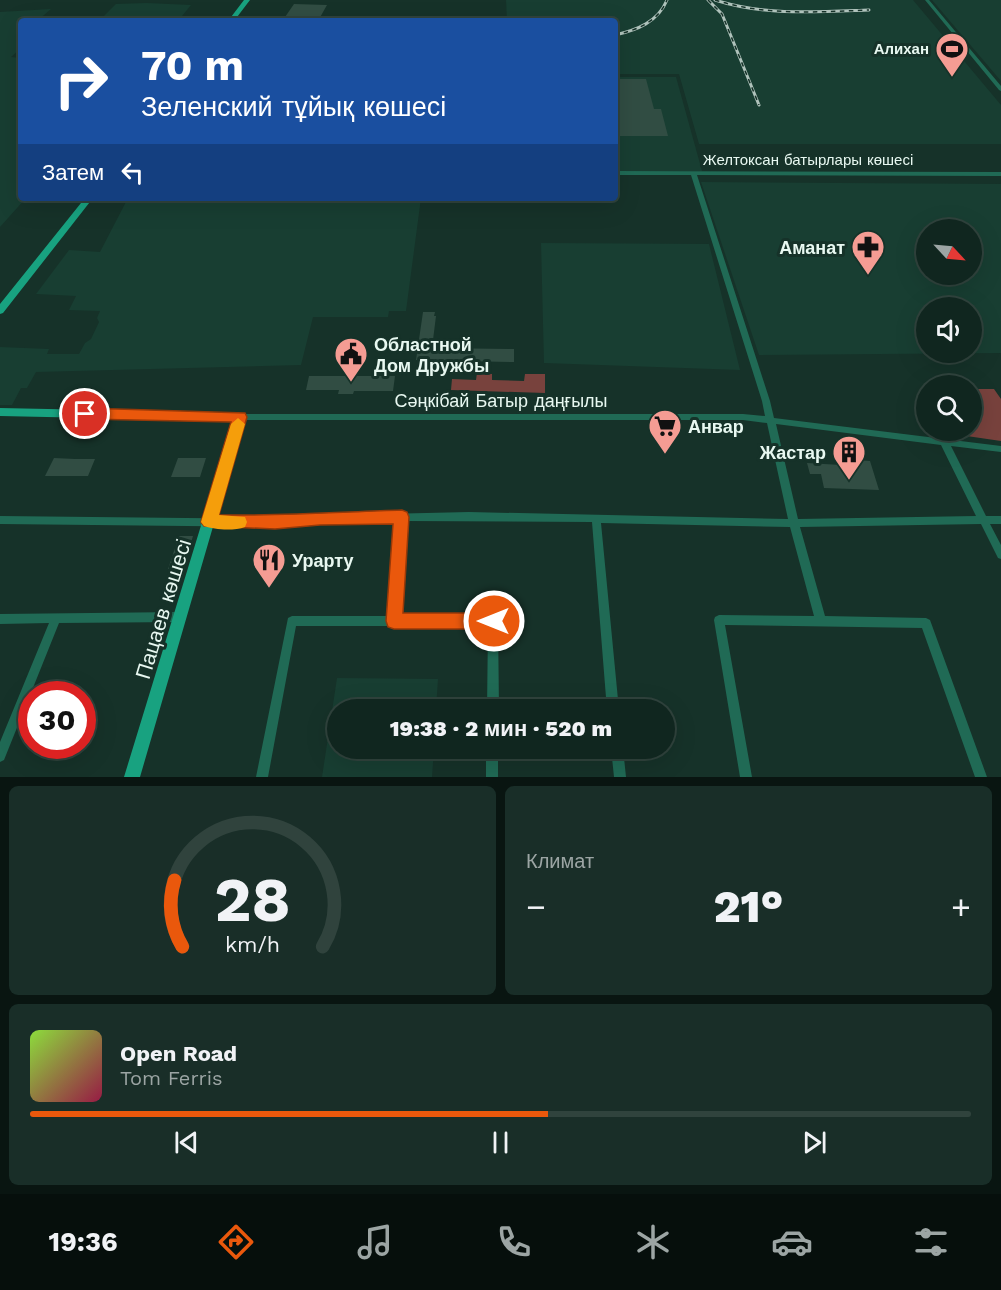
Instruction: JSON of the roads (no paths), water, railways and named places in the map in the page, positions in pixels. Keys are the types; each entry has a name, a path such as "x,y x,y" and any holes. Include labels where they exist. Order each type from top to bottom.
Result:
{"main road":[{"path":"240,9 243,0"},
{"path":"233,18 248,0"},
{"path":"0,311 87,201"},
{"name":"Сәңкібай Батыр даңғылы","path":"0,412 240,417"},
{"name":"Пацаев көшесі","path":"132,777 240,417"}],"street":[{"path":"927,0 1001,89"},
{"name":"Желтоксан батырлары көшесі","path":"618,173 1001,174"},
{"path":"693,173 771,420 794,523 822,621"},
{"name":"Сәңкібай Батыр даңғылы","path":"240,417 743,417 945,444 1001,449"},
{"path":"945,444 1001,555"},
{"path":"394,621 402,517"},
{"path":"0,520 275,523 320,519 402,517 794,523 1001,520"},
{"path":"596,519 612,699"},
{"path":"0,619 181,617"},
{"path":"0,756 56,619"},
{"path":"746,777 718,620 926,623 981,777"},
{"path":"262,777 292,621 494,621 493,699"},
{"path":"492,759 492,777"},
{"path":"618,759 620,777"}],"railway":[{"path":"618,34 646,24 658,14 667,0"},
{"path":"708,0 722,14 759,105"},
{"path":"715,0 772,11 869,10"}],"place":[{"name":"Алихан","path":"952,78"},
{"name":"Аманат","path":"868,276"},
{"name":"Областной Дом Дружбы","path":"351,383"},
{"name":"Анвар","path":"665,455"},
{"name":"Жастар","path":"849,481"},
{"name":"Урарту","path":"269,589"}]}
